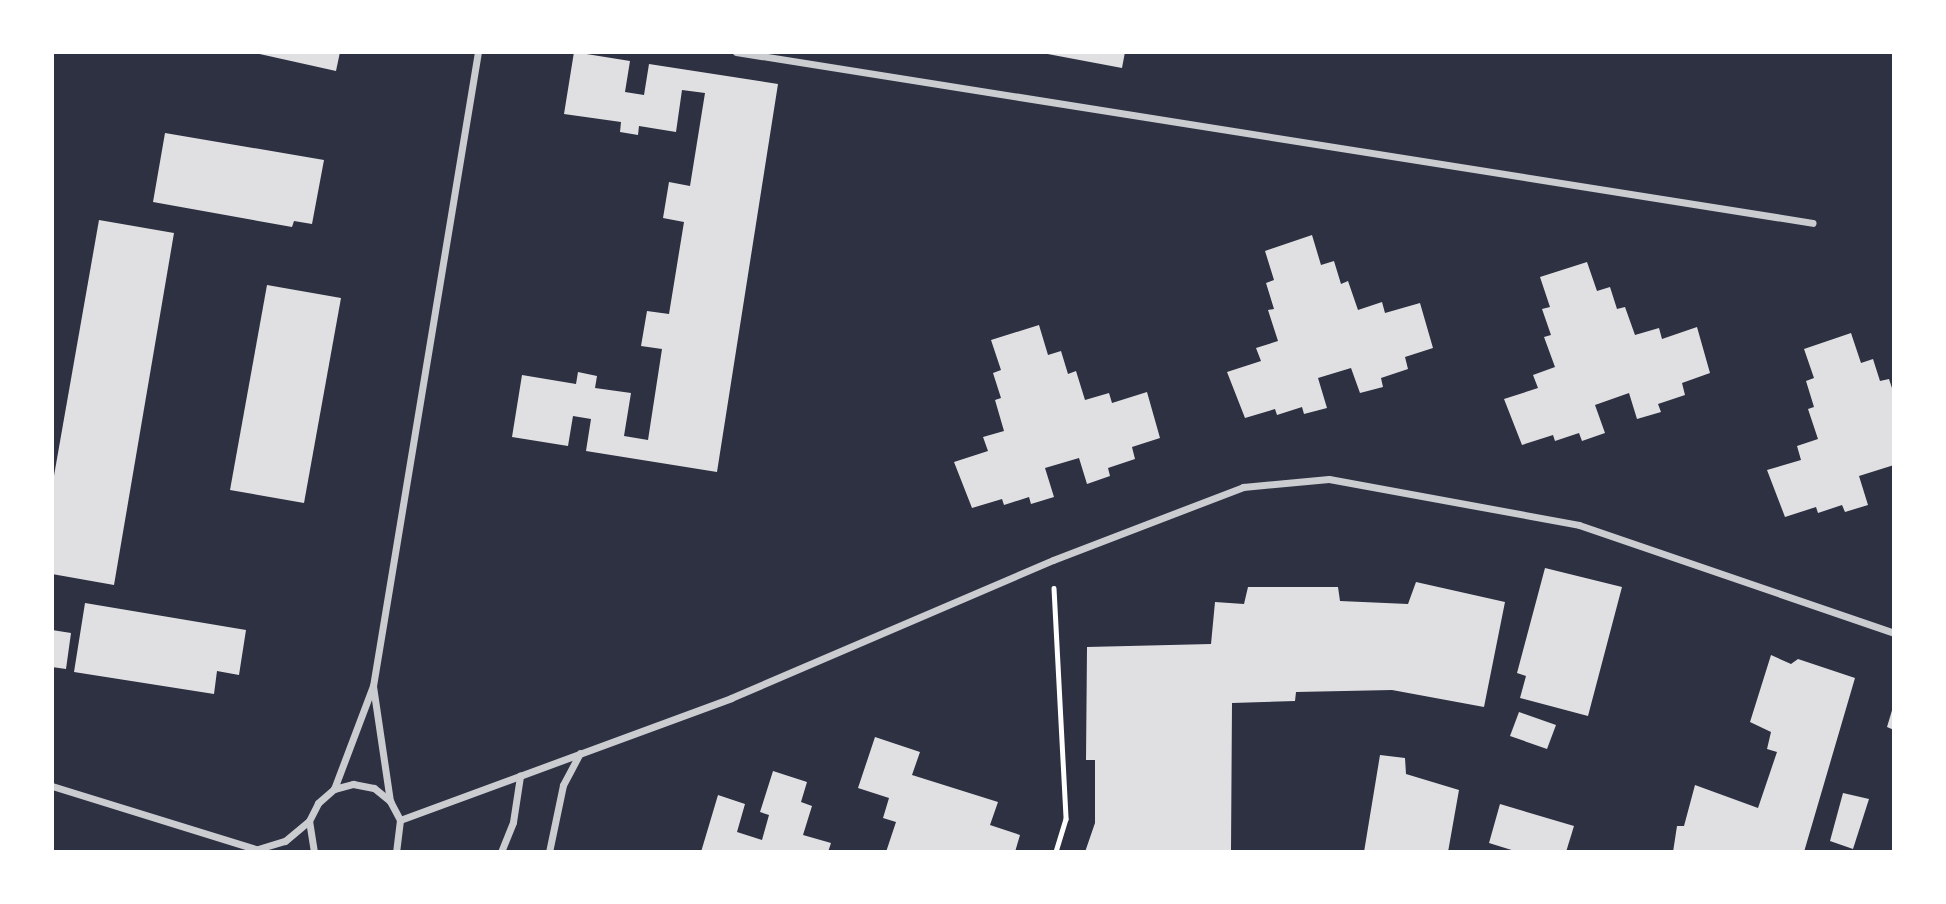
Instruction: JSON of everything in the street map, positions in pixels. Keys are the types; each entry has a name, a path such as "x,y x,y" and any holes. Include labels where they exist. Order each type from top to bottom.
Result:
{"street":[{"path":"52,786 261,850 285,841 309,821 318,803 334,789 373,686 478,52"},
{"path":"736,52 1813,223"},
{"path":"400,820 731,698 1053,559 1243,487 1329,479 1579,524 1894,633"},
{"path":"373,686 390,801 400,820 396,852"},
{"path":"549,852 563,785 580,753"},
{"path":"501,852 513,822 520,776"},
{"path":"334,789 353,785 374,788 390,801"},
{"path":"309,821 314,852"}],"path":[{"path":"1053,559 1066,819 1056,852"}],"building":[{"path":"251,52 340,52 336,71"},
{"path":"574,52 630,61 625,92 644,95 649,64 778,84 717,472 586,451 591,419 573,416 568,446 512,437 522,375 576,384 578,372 597,376 595,388 631,393 624,436 648,440 662,349 641,346 647,311 669,314 684,222 663,218 669,182 690,186 705,93 682,90 676,132 639,126 638,135 620,132 621,122 564,114"},
{"path":"1037,52 1125,52 1122,68"},
{"path":"165,133 324,160 312,224 294,221 292,227 153,202"},
{"path":"99,220 174,233 114,585 52,574 52,487"},
{"path":"1312,235 1321,265 1334,261 1341,284 1348,281 1358,310 1382,302 1385,313 1420,303 1433,348 1405,357 1408,369 1381,378 1383,387 1360,393 1351,368 1318,378 1327,408 1304,414 1302,407 1277,415 1275,409 1245,418 1227,372 1261,361 1256,348 1278,341 1268,310 1274,309 1266,283 1274,280 1265,251"},
{"path":"1587,262 1597,291 1610,287 1617,309 1625,307 1635,335 1659,328 1662,339 1697,327 1710,373 1682,383 1685,395 1658,404 1661,412 1637,419 1629,393 1595,405 1605,433 1582,441 1579,433 1555,441 1553,435 1522,445 1504,399 1538,388 1533,375 1555,367 1544,337 1551,335 1542,309 1550,307 1540,277"},
{"path":"267,285 341,298 304,503 230,490"},
{"path":"1039,325 1048,355 1061,351 1068,374 1076,371 1085,400 1109,393 1112,403 1147,392 1160,438 1132,447 1135,459 1108,468 1110,476 1087,484 1079,458 1045,468 1054,497 1031,504 1029,497 1004,505 1002,499 972,508 954,462 988,451 983,437 1004,431 995,400 1001,398 993,373 1001,370 991,340"},
{"path":"1851,333 1861,363 1873,359 1880,381 1889,379 1894,394 1894,465 1859,476 1868,505 1845,512 1842,505 1818,513 1816,507 1785,517 1767,470 1801,460 1797,446 1818,439 1808,409 1814,407 1806,381 1814,378 1804,349"},
{"path":"1545,568 1622,587 1588,716 1520,698 1526,676 1517,673"},
{"path":"1416,582 1505,602 1484,707 1392,690 1296,692 1295,701 1232,703 1231,852 1085,852 1095,823 1095,760 1086,760 1087,647 1211,644 1215,602 1244,604 1248,587 1338,587 1340,601 1408,604"},
{"path":"85,603 246,630 239,675 217,671 214,694 74,672"},
{"path":"52,630 71,633 66,669 52,667"},
{"path":"1771,655 1791,664 1798,659 1855,678 1804,852 1673,852 1677,826 1684,826 1695,785 1758,808 1777,752 1767,749 1771,732 1750,722"},
{"path":"1894,708 1894,730 1887,727"},
{"path":"1519,712 1556,725 1547,749 1510,736"},
{"path":"875,737 920,752 912,775 998,802 990,825 1020,835 1015,852 886,852 896,822 883,818 889,798 858,788"},
{"path":"1380,755 1405,758 1406,774 1459,790 1448,852 1364,852"},
{"path":"773,771 807,782 801,802 812,806 803,835 831,843 828,852 701,852 718,795 745,804 737,832 762,840 769,815 760,812"},
{"path":"1843,793 1869,799 1853,849 1830,841"},
{"path":"1500,804 1574,826 1566,852 1518,852 1489,843"}]}
